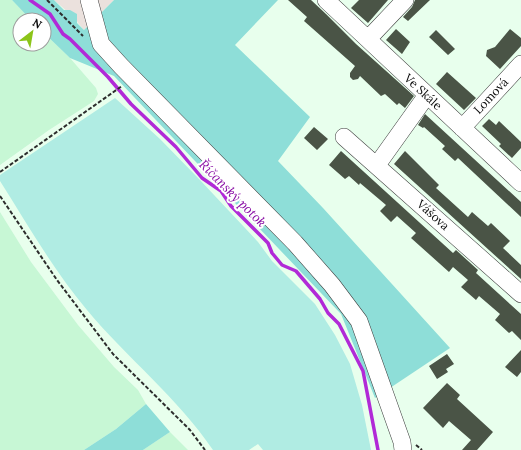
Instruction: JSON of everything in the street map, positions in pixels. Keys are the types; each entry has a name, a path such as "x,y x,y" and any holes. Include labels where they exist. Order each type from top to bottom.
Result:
{"street":[{"path":"89,0 101,44 295,243 332,285 359,321 405,447"},
{"name":"Ve Skále","path":"326,0 521,183"},
{"path":"368,39 405,0"},
{"name":"Lomová","path":"462,128 521,64"},
{"path":"377,165 427,95"},
{"name":"Vášova","path":"344,137 521,294"}],"path":[{"path":"47,0 88,41 101,44"},
{"path":"0,172 115,92 124,84"},
{"path":"0,196 57,280 113,354 190,430 205,450"}],"shaded area":[{"path":"12,0 54,0 64,10 70,10 77,14 77,23 84,30 114,0 278,0 235,45 310,117 278,161 323,208 450,348 375,398 341,314 114,76 70,58 52,41 52,12 23,12"},
{"path":"54,0 114,0 84,30 76,19"},
{"path":"115,98 160,139 200,180 258,242 272,261 315,304 335,335 350,364 362,405 371,450 263,450 258,444 249,450 213,450 184,413 102,328 63,280 0,181 0,175"},
{"path":"146,404 170,432 143,450 84,450 116,429"}],"green space":[{"path":"0,0 12,0 23,12 12,12 12,52 52,52 52,41 70,58 96,88 98,94 94,101 49,130 0,165"},
{"path":"0,212 31,262 78,325 114,367 138,390 146,404 116,429 84,450 0,450"},
{"path":"170,432 188,450 143,450"}],"building":[{"path":"288,0 311,0 356,44 414,96 405,108 399,103 397,105 385,94 381,96 360,76 358,79 353,80 350,77 350,73 355,66 304,21 307,17"},
{"path":"359,0 388,0 368,23 351,8"},
{"path":"415,0 430,0 408,21 403,17 412,7"},
{"path":"396,29 410,42 402,54 386,40"},
{"path":"510,29 521,38 521,46 500,69 486,56 487,50 495,47"},
{"path":"436,30 455,49 448,55 429,37"},
{"path":"447,72 476,98 464,110 436,84"},
{"path":"425,114 521,202 521,217 458,158 455,161 442,149 445,146 424,127 423,128 418,125"},
{"path":"489,119 496,125 499,121 521,142 521,148 512,158 499,146 501,144 482,126"},
{"path":"314,127 328,139 317,150 304,138"},
{"path":"341,151 453,253 456,250 478,270 476,273 521,314 521,340 512,331 509,333 495,320 500,314 479,296 476,300 461,287 468,280 453,267 449,272 411,238 416,233 397,216 391,222 380,211 386,205 360,183 359,185 349,176 345,179 329,165"},
{"path":"405,151 439,185 436,188 468,217 472,212 488,226 491,223 510,241 503,248 521,265 521,279 394,164"},
{"path":"521,350 521,372 517,377 505,367"},
{"path":"447,354 454,364 446,369 448,372 437,379 429,366"},
{"path":"447,383 460,395 457,399 493,432 477,450 462,450 471,440 449,421 443,428 423,408"}],"waterway":[{"name":"Říčanský potok","path":"30,0 50,14 63,34 70,39 108,77 131,104 176,147 202,178 221,191 231,206 268,243 272,253 282,265 296,271 320,299 328,313 339,324 363,371 378,450"}]}
